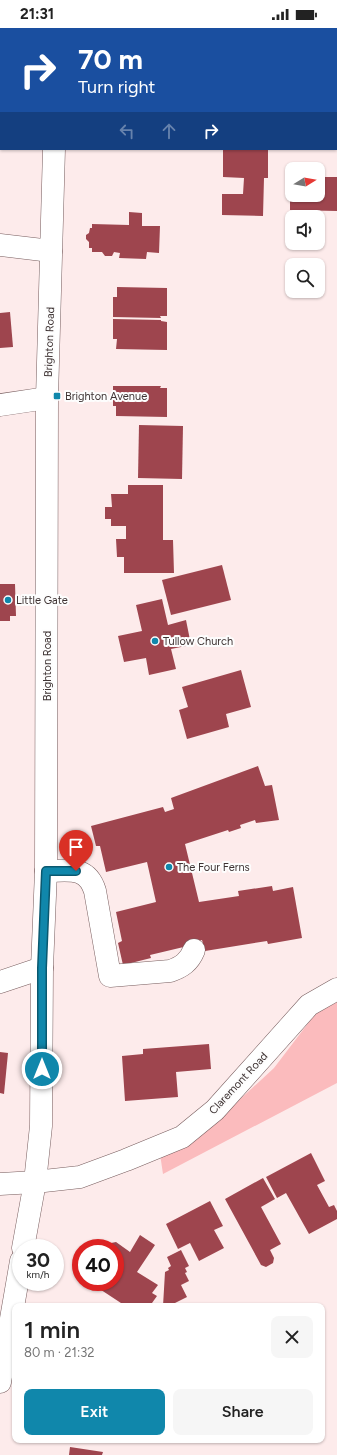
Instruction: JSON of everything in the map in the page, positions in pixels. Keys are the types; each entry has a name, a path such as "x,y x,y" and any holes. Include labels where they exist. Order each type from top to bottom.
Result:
{"street":[{"name":"Brighton Road","path":"25,1239 35,1182 41,1126 42,968 46,871 47,398 54,150"},
{"path":"0,245 51,251"},
{"path":"0,406 47,398"},
{"path":"46,871 76,871 82,873 93,883 110,976 178,968 186,963 192,956 194,950"},
{"path":"0,982 42,968"},
{"name":"Claremont Road","path":"0,1184 80,1177 182,1137 215,1110 309,1005 337,989"},
{"path":"14,1303 16,1291"},
{"path":"0,1382 12,1312"}],"shaded area":[{"path":"337,997 337,1083 163,1174 160,1154 237,1102 274,1068 325,1001"}],"building":[{"path":"223,150 268,150 268,178 264,178 263,216 222,215 222,194 243,194 244,178 223,177"},
{"path":"325,177 337,177 337,211 290,210 290,202 325,202"},
{"path":"129,212 142,213 142,226 160,226 159,253 147,252 146,259 119,258 120,253 114,252 112,256 105,256 102,252 92,252 92,248 89,248 89,242 86,239 86,235 89,233 90,228 92,228 92,224 129,225"},
{"path":"117,287 167,288 167,316 160,316 161,318 113,317 113,297 117,297"},
{"path":"10,312 13,347 0,348 0,313"},
{"path":"113,319 161,320 167,322 167,350 116,349 117,339 113,339"},
{"path":"113,386 161,386 160,388 167,388 167,417 116,416 116,406 113,406"},
{"path":"139,425 183,426 182,479 138,478"},
{"path":"128,485 163,485 163,540 173,540 174,573 124,573 124,557 117,557 116,539 126,539 126,526 111,526 111,519 105,519 105,507 112,507 111,494 128,494"},
{"path":"222,565 231,600 171,615 162,580"},
{"name":"Little Gate","path":"0,584 15,584 16,616 10,616 10,621 0,621"},
{"name":"Tullow Church","path":"162,599 168,625 186,620 191,645 171,649 176,669 149,675 146,658 124,662 118,636 142,631 136,605"},
{"path":"241,670 251,707 226,714 229,727 187,739 179,710 188,707 182,687"},
{"name":"The Four Ferns","path":"258,766 265,786 272,785 279,820 256,823 255,820 240,825 241,828 229,832 228,830 185,844 199,902 239,896 238,891 272,886 273,891 293,887 302,938 268,944 267,941 205,951 202,940 191,943 192,945 150,955 151,958 123,965 118,943 122,941 116,912 156,902 147,862 106,872 100,846 96,846 91,826 163,807 165,812 174,809 171,798"},
{"path":"209,1044 211,1069 176,1072 178,1097 125,1101 122,1056 143,1054 143,1049"},
{"path":"0,1052 8,1053 4,1094 0,1093"},
{"path":"311,1153 325,1181 317,1185 329,1207 334,1205 337,1211 337,1219 309,1234 286,1193 277,1198 266,1177"},
{"path":"263,1178 275,1199 261,1207 281,1244 270,1250 274,1258 273,1263 266,1267 261,1265 225,1199"},
{"path":"210,1201 223,1226 214,1230 224,1248 199,1261 190,1243 178,1249 166,1224"},
{"path":"140,1235 155,1245 137,1272 158,1285 152,1293 157,1296 152,1303 121,1303 103,1291 124,1291 124,1248 130,1252"},
{"path":"181,1250 189,1266 185,1268 187,1272 185,1273 189,1281 181,1285 187,1297 175,1303 163,1303 165,1272 169,1270 168,1268 171,1266 167,1257"},
{"path":"70,1447 103,1452 102,1455 69,1455"}],"place":[{"name":"Brighton Avenue","path":"57,396"},
{"name":"Little Gate","path":"8,600"},
{"name":"Tullow Church","path":"155,641"},
{"name":"The Four Ferns","path":"169,867"}],"route":[{"path":"42,1069 42,968 46,871 76,871"}]}
